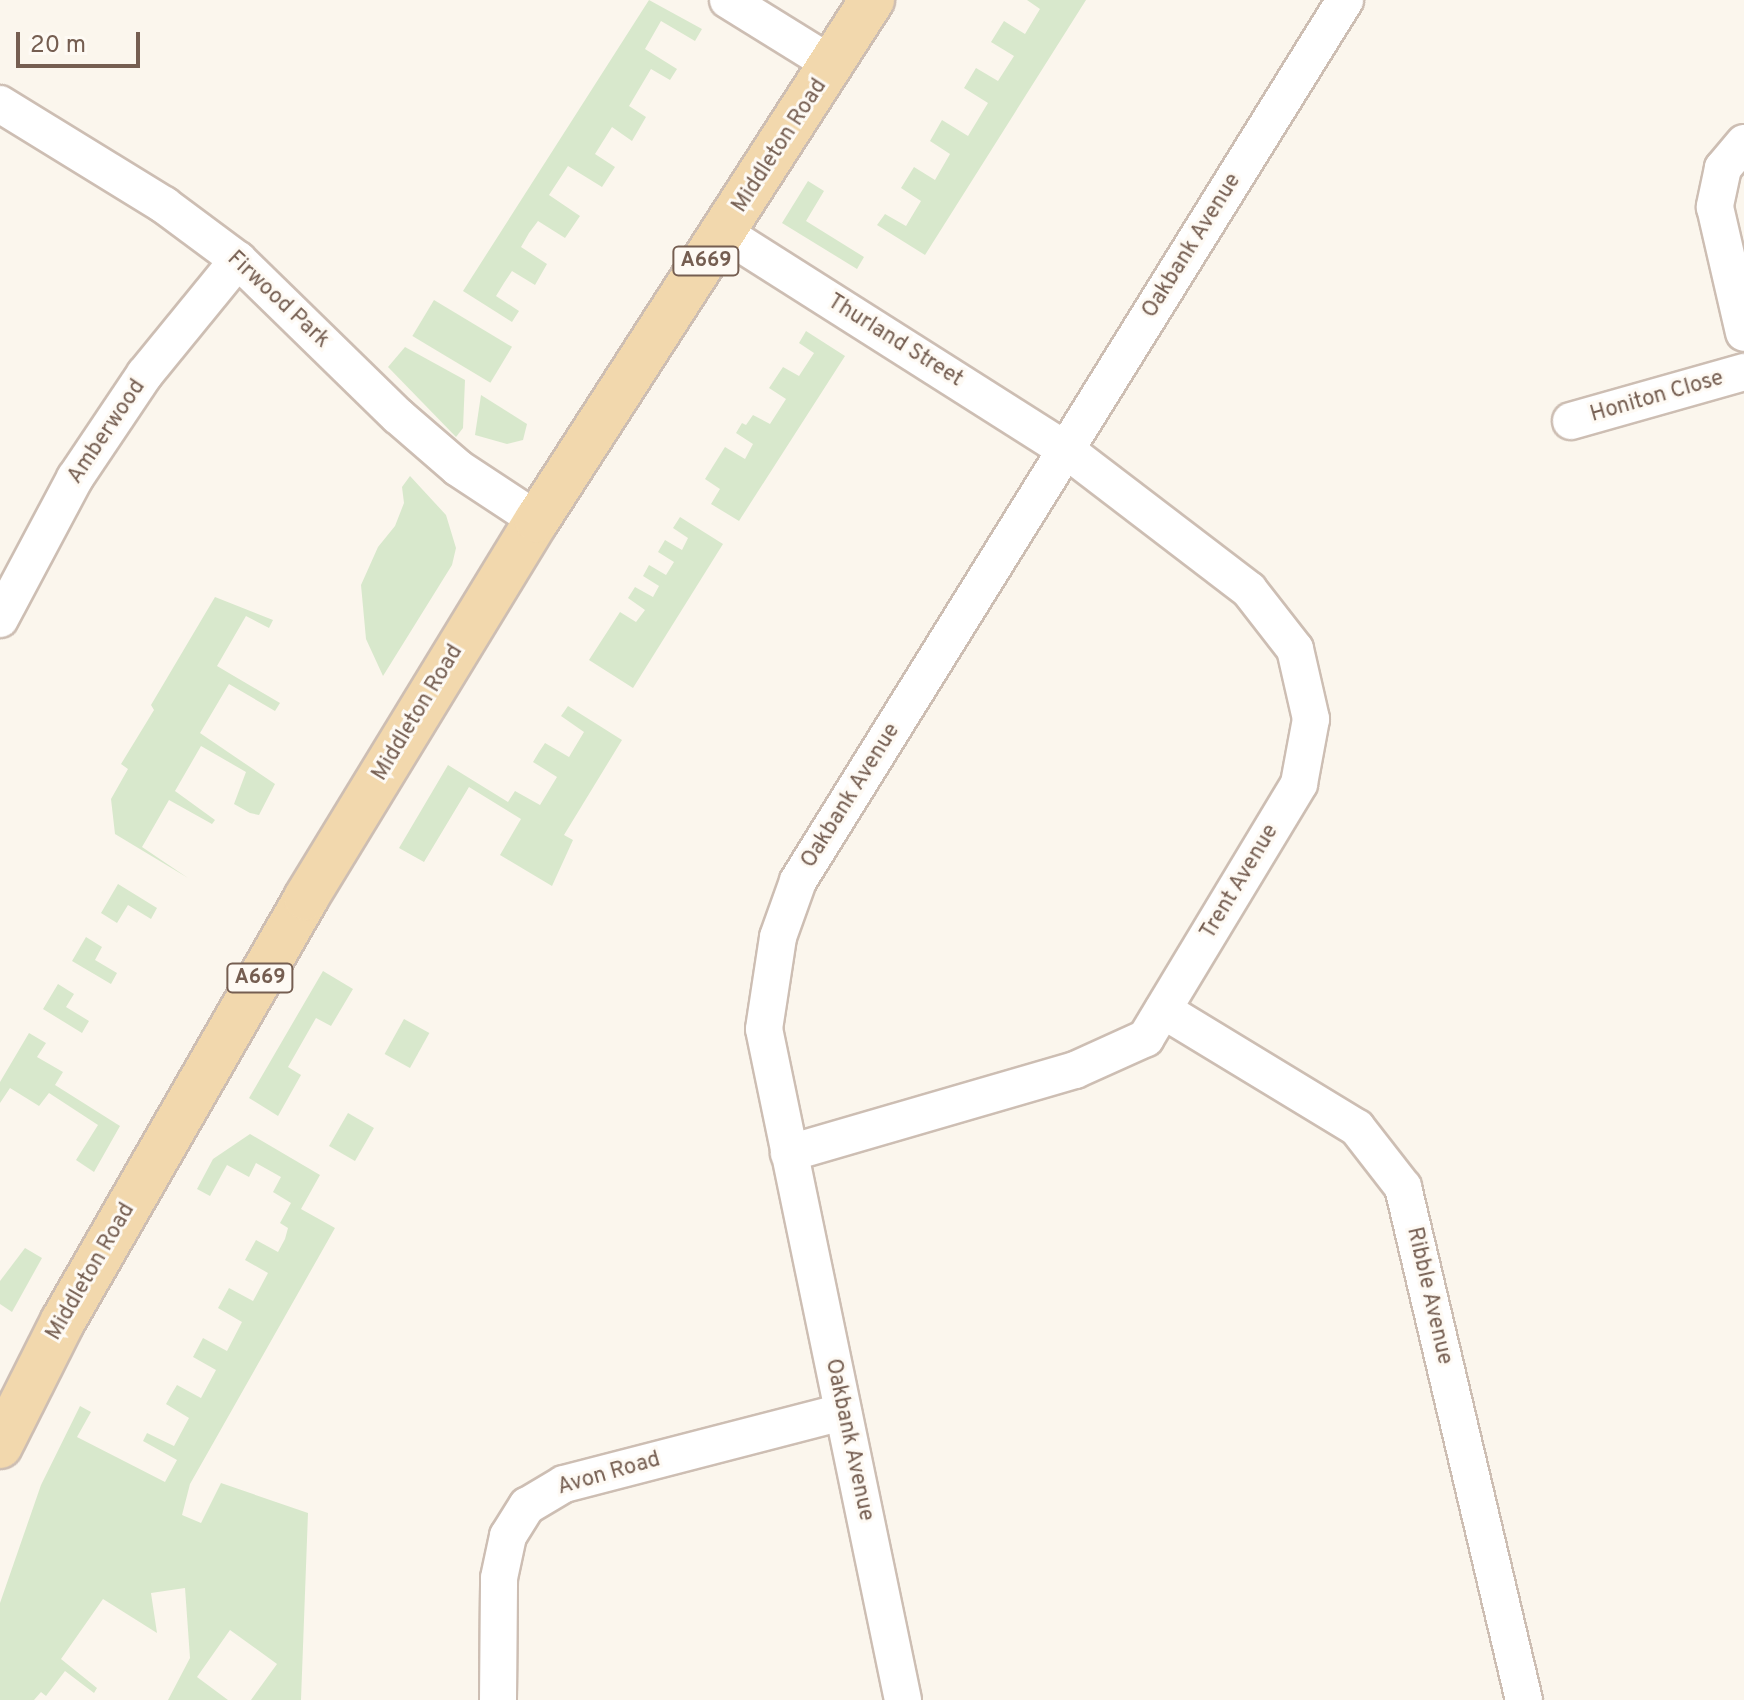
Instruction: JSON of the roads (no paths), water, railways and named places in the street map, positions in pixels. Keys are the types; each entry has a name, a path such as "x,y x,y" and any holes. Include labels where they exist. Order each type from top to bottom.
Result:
{"main road":[{"name":"Middleton Road","path":"0,1446 63,1321 298,911 537,520 833,65 872,0"}],"street":[{"path":"728,0 833,65"},
{"name":"Oakbank Avenue","path":"903,1700 764,1029 778,937 798,881 1345,0"},
{"name":"Firwood Park","path":"0,104 164,205 238,260 398,416 458,468 537,520"},
{"path":"1744,143 1723,168 1715,207 1744,333"},
{"name":"Thurland Street","path":"724,233 1066,450"},
{"name":"Amberwood","path":"0,619 75,478 145,374 238,260"},
{"name":"Honiton Close","path":"1571,421 1744,372"},
{"name":"Trent Avenue","path":"789,1153 1075,1070 1146,1038 1299,784 1311,719 1295,649 1249,590 1066,450"},
{"name":"Ribble Avenue","path":"1163,1010 1357,1128 1403,1187 1524,1700"},
{"name":"Avon Road","path":"498,1700 499,1578 508,1536 527,1506 564,1484 843,1412"}]}
